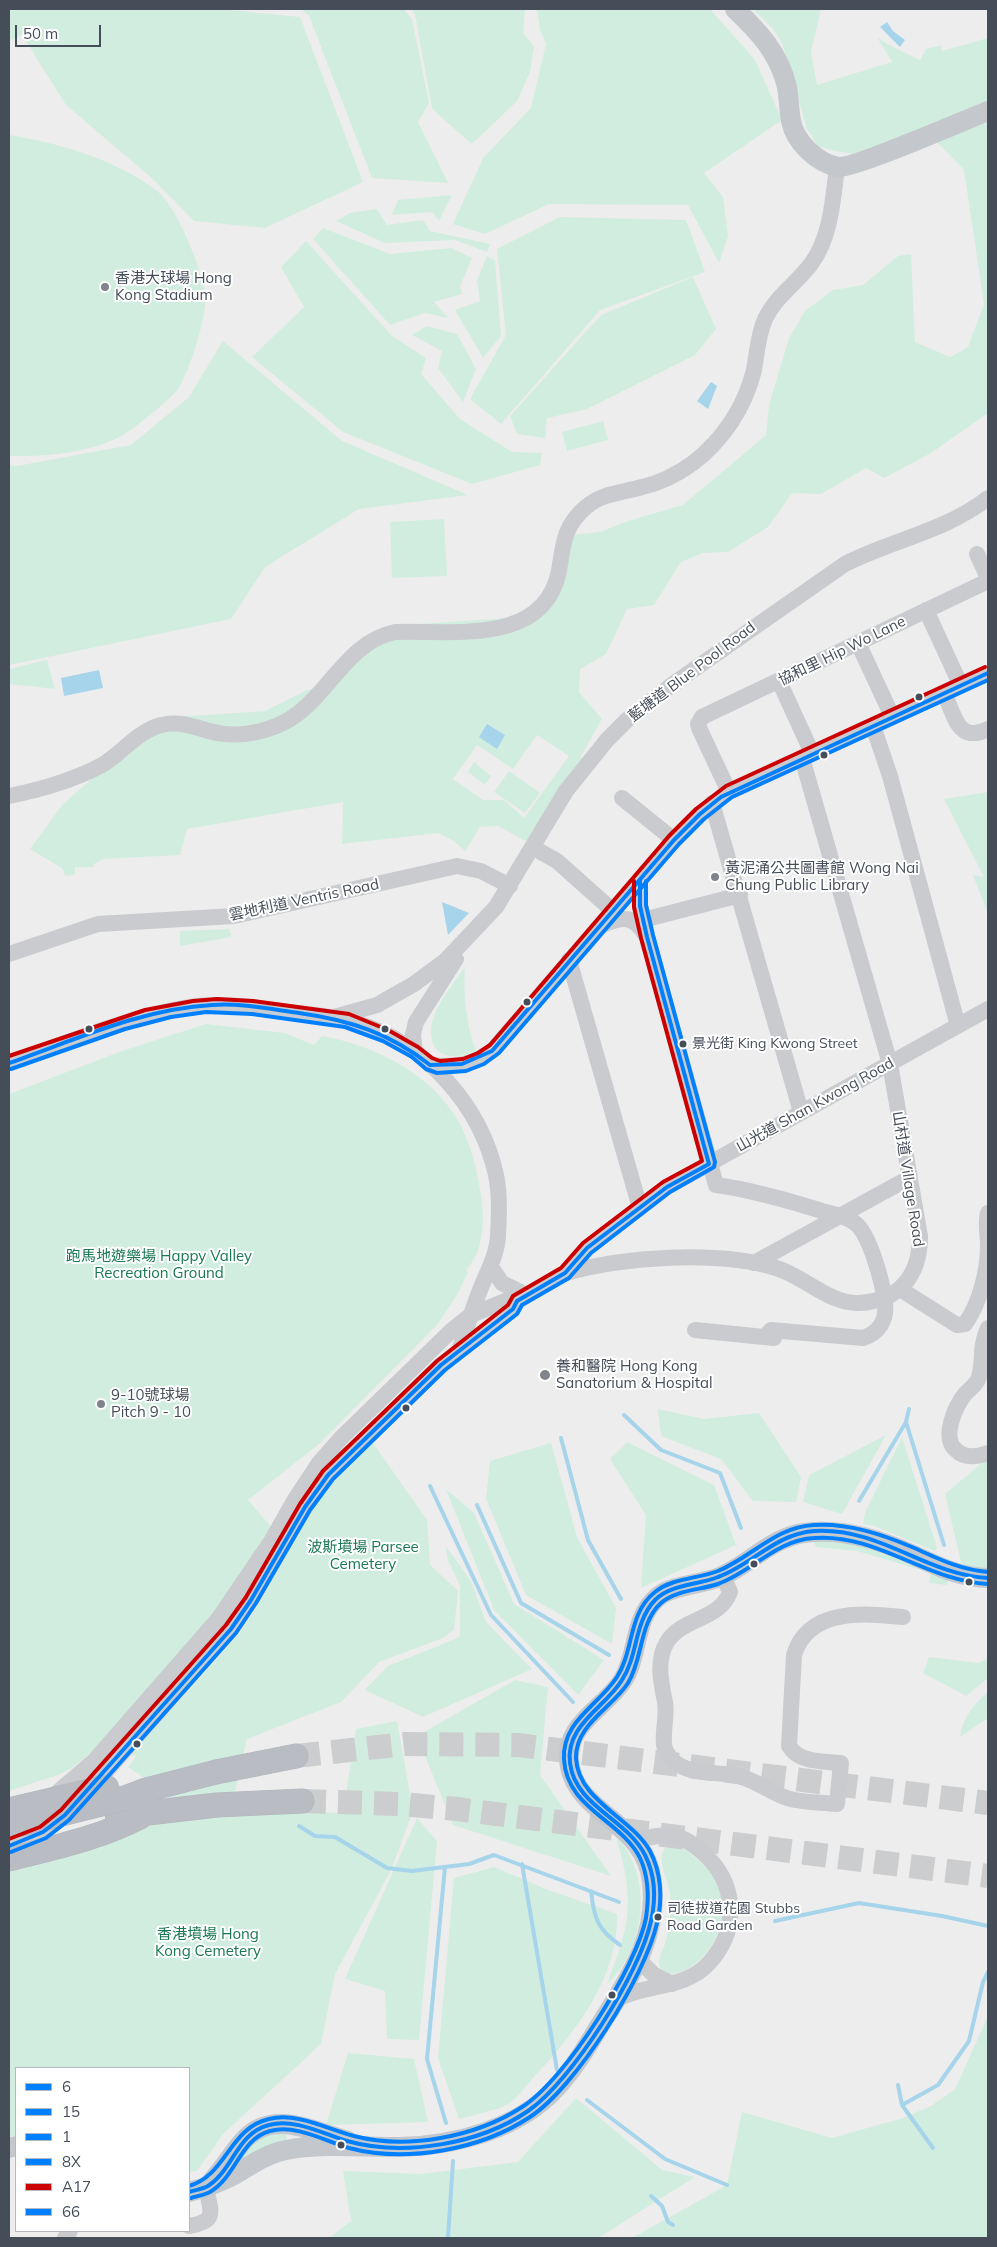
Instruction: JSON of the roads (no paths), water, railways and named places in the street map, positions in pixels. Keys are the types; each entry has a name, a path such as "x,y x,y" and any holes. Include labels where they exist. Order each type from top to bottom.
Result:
{"highway":[{"path":"9,1827 125,1798 146,1790 227,1770 296,1756"},
{"path":"9,1810 124,1784 146,1790"},
{"path":"9,1839 117,1814 302,1801"},
{"path":"9,1859 119,1827 148,1813"}],"main road":[{"path":"735,9 767,41 777,60 787,88 791,122 800,140 812,154 837,167 844,167 874,157 988,111"},
{"path":"198,2190 236,2174 264,2156 288,2150 363,2145 416,2146 455,2140 494,2129 527,2112 549,2096 567,2075 616,2000 639,1960 649,1930 653,1884 645,1855 635,1841 578,1787 572,1776 569,1760 572,1740 582,1722 624,1680 644,1616 655,1600 669,1591 723,1576 787,1538 798,1534 821,1532 865,1537 902,1550 953,1573 988,1578"},
{"path":"198,2190 246,2138 262,2127 279,2122 294,2124 363,2145"},
{"path":"279,2122 288,2128 293,2135 293,2143 288,2150"}],"street":[{"path":"9,796 38,789 93,769 120,753 146,731 156,727 180,723 210,731 237,734 262,731 278,726 305,707 356,653 380,636 396,632 499,628 524,620 543,604 553,590 565,534 584,508 600,498 643,487 677,473 702,455 726,431 748,389 765,319 782,295 804,273 817,255 825,236 837,167"},
{"name":"藍塘道 Blue Pool Road","path":"334,1018 378,1005 404,991 445,961 473,934 496,908 566,791 588,761 621,726 651,700 845,564 872,551 956,519 988,498"},
{"path":"977,554 988,580"},
{"name":"協和里 Hip Wo Lane","path":"729,792 698,724 702,717 988,580"},
{"path":"926,610 961,686"},
{"path":"858,643 892,716"},
{"path":"430,1065 449,1067 466,1065 492,1051 674,840 712,803 729,792 988,673"},
{"name":"山村道 Village Road","path":"565,1273 602,1264 672,1259 754,1263 794,1275 844,1301 860,1303 884,1297 900,1289 913,1273 920,1254 920,1236 890,1064 807,756 779,681"},
{"path":"944,693 960,728 966,733 977,734 988,729"},
{"path":"872,726 890,776 958,1026"},
{"path":"622,798 674,840"},
{"path":"712,803 801,1112"},
{"path":"532,847 557,862 613,911"},
{"name":"雲地利道 Ventris Road","path":"9,954 98,924 234,916 457,866 481,871 510,886"},
{"path":"640,881 640,906 646,937 716,1185 757,1191 855,1223 863,1232 868,1242 884,1297 884,1319 877,1332 871,1336 863,1338 771,1330 765,1337"},
{"path":"643,920 740,895"},
{"path":"602,925 619,918 628,919 637,923 646,937"},
{"name":"藍塘道 Blue Pool Road","path":"415,1052 413,1034 416,1022 473,934"},
{"path":"569,960 640,1208"},
{"path":"9,1063 142,1018 191,1007 213,1005 249,1007 334,1018 378,1031 415,1052 459,1095 475,1117 497,1176 498,1237 491,1266 458,1351"},
{"name":"山光道 Shan Kwong Road","path":"471,1315 508,1300 522,1298 565,1273 587,1248 667,1187 988,1009"},
{"path":"754,1263 909,1178"},
{"path":"900,1289 957,1325 964,1324 974,1308 984,1277 988,1248 988,1213"},
{"path":"587,1248 591,1258 602,1264"},
{"path":"9,1846 43,1832 65,1815 94,1785 236,1622 305,1507 328,1475 458,1351 513,1309 522,1298 502,1283 491,1266"},
{"path":"9,1821 63,1789 95,1760 219,1618 272,1540 294,1501 330,1451 452,1330 471,1315"},
{"path":"988,1328 981,1350 978,1381 960,1403 950,1429 949,1439 952,1447 962,1454 975,1457 988,1453"},
{"path":"695,1330 838,1343"},
{"path":"723,1576 730,1592 722,1606 716,1612 674,1633 665,1644 662,1655 661,1687 667,1720 664,1743 666,1751 683,1768 742,1777 788,1799 836,1804 841,1763 801,1758 793,1753 788,1746 794,1655 798,1643 810,1629 848,1615 861,1613 903,1616"},
{"path":"616,2000 636,1991 672,1984 696,1974 718,1953 729,1925 729,1892 725,1879 714,1862 684,1839 662,1835 635,1841"},
{"path":"639,1960 657,1976 672,1984"},
{"path":"190,2226 206,2222 212,2212 198,2190"}],"water":[{"path":"887,22 893,31 905,40 900,47 880,27"},
{"path":"711,382 717,386 708,409 697,401"},
{"path":"99,670 103,688 64,696 61,678"},
{"path":"487,724 505,735 497,749 479,737"},
{"path":"442,902 469,913 448,935"}],"waterway":[{"path":"859,1501 906,1422 909,1409"},
{"path":"624,1415 661,1450 720,1473 741,1528"},
{"path":"906,1422 944,1545"},
{"path":"561,1438 588,1540 621,1599"},
{"path":"430,1486 491,1615 573,1702"},
{"path":"477,1505 521,1603 609,1655"},
{"path":"299,1826 315,1836 335,1837 387,1868 412,1871 469,1864 494,1855 619,1902"},
{"path":"522,1864 557,2070"},
{"path":"445,1867 427,2059 446,2123"},
{"path":"591,1891 595,1916 598,1922 606,1934 620,1945"},
{"path":"775,1921 859,1903 942,1916 988,1926"},
{"path":"902,2105 938,2085 969,2041 983,1982 988,1972"},
{"path":"898,2085 902,2105 933,2148"},
{"path":"587,2100 665,2159 727,2185"},
{"path":"448,2238 453,2161"},
{"path":"651,2196 662,2206 668,2222 673,2225"}],"tunnel":[{"path":"296,1756 405,1744 518,1745 988,1803"},
{"path":"302,1801 401,1804 457,1809 988,1876"}],"place":[{"name":"香港大球場 Hong Kong Stadium","path":"105,287"},
{"name":"黃泥涌公共圖書館 Wong Nai Chung Public Library","path":"715,877"},
{"name":"景光街 King Kwong Street","path":"683,1044"},
{"name":"養和醫院 Hong Kong Sanatorium & Hospital","path":"545,1375"},
{"name":"9-10號球場 Pitch 9 - 10","path":"101,1404"},
{"name":"司徒拔道花園 Stubbs Road Garden","path":"658,1917"}],"park label":[{"name":"跑馬地遊樂場 Happy Valley Recreation Ground","path":"159,1264"},
{"name":"波斯墳場 Parsee Cemetery","path":"363,1556"},
{"name":"香港墳場 Hong Kong Cemetery","path":"208,1942"}]}
